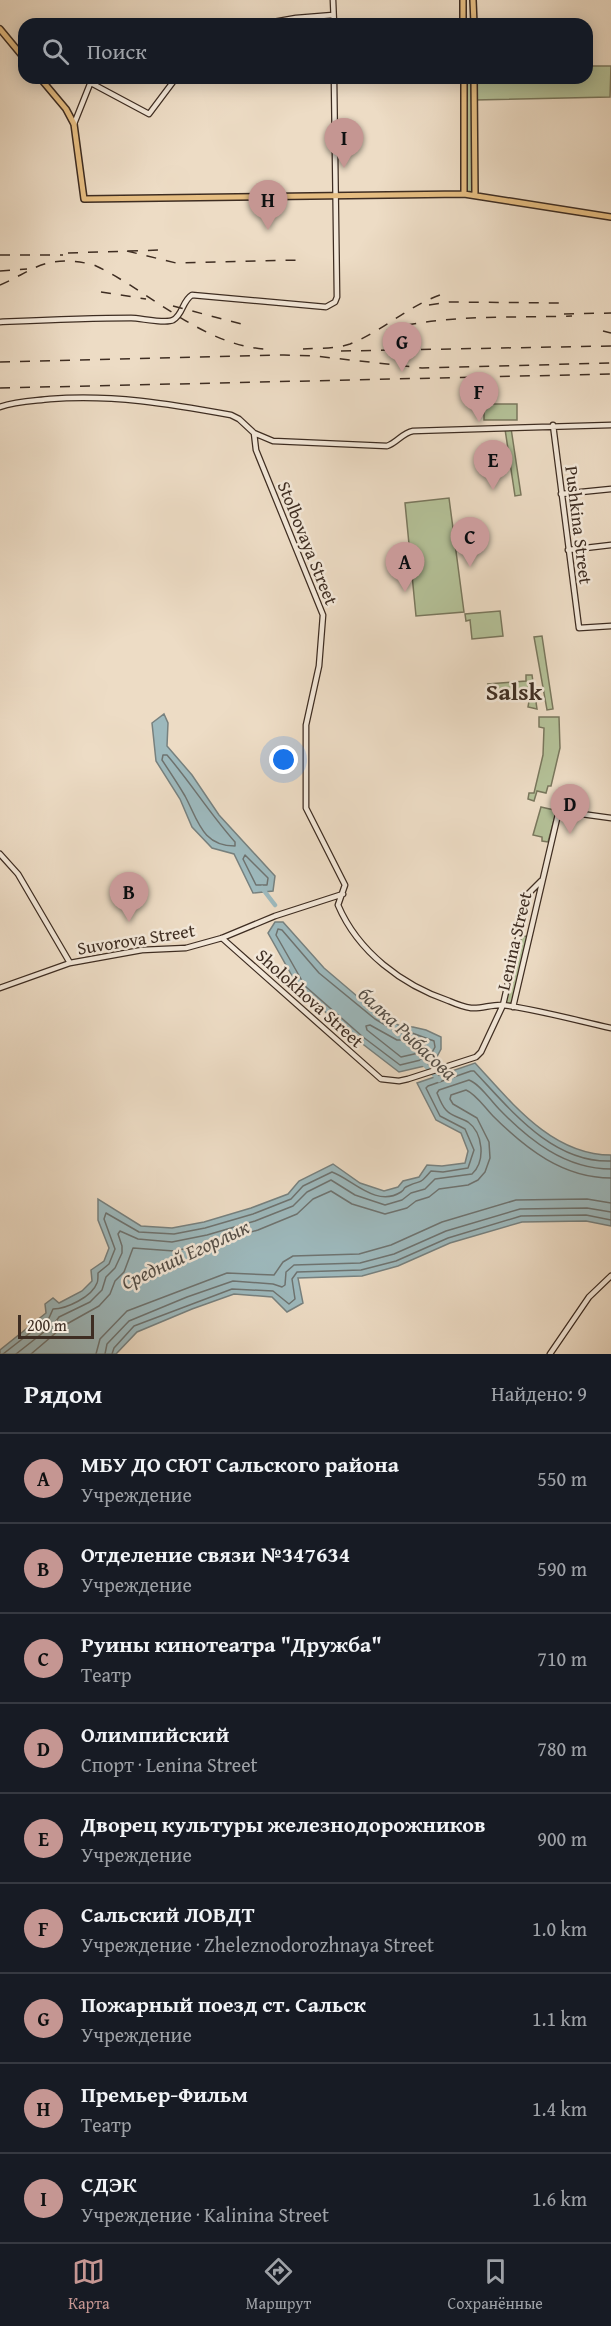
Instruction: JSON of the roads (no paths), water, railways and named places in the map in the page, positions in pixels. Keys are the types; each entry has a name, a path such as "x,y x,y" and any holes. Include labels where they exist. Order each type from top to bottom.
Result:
{"main road":[{"path":"309,18 333,15 333,0"},
{"path":"463,0 463,18"},
{"path":"473,0 474,18"},
{"path":"0,29 18,51"},
{"path":"45,84 66,109 74,124 84,199 464,194 611,217"},
{"path":"74,124 91,84"},
{"path":"97,84 149,114 172,84"},
{"path":"0,322 124,318 169,322 176,318 186,299 192,295 326,307 335,302 337,297 334,84"},
{"path":"464,84 464,194"},
{"path":"474,84 475,195"},
{"path":"0,407 13,403 74,397 146,401 231,416 239,419 254,433 273,441 392,444 403,434 413,431 611,424"},
{"name":"Pushkina Street","path":"553,425 579,628 611,626"},
{"name":"Stolbovaya Street","path":"254,433 256,450 323,615 318,666 306,725 306,808 345,885 343,894"},
{"path":"561,494 611,489"},
{"path":"568,550 611,545"},
{"name":"Lenina Street","path":"513,1007 559,810"},
{"path":"567,812 611,818"},
{"path":"0,854 18,874 70,963"},
{"name":"Lenina Street","path":"497,1022 503,1005 528,894 541,882"},
{"path":"343,894 338,905 352,932 366,949 410,984 428,994 469,1008 503,1005 611,1028"},
{"name":"Suvorova Street","path":"0,988 70,963 142,950 186,948 222,938 275,916 343,894"},
{"name":"Sholokhova Street","path":"222,938 381,1079 399,1081 408,1079 476,1057 497,1022"},
{"path":"497,1022 503,1012 513,1007"},
{"path":"550,1354 589,1297 611,1276"}],"water":[{"path":"164,714 168,723 167,746 192,775 219,815 275,876 273,891 253,893 234,854 212,848 192,827 180,799 156,761 152,723"},
{"path":"275,922 283,922 324,968 378,1014 402,1027 426,1030 441,1037 441,1049 433,1064 399,1072 300,990 268,933"},
{"name":"Средний Егорлык","path":"475,1063 519,1110 552,1136 590,1153 611,1155 611,1226 586,1221 522,1222 450,1243 398,1266 362,1276 298,1278 303,1303 287,1312 272,1297 234,1294 137,1332 116,1354 0,1354 0,1350 46,1313 45,1304 53,1298 59,1303 82,1291 92,1281 91,1270 104,1261 109,1248 98,1220 98,1199 141,1226 172,1228 204,1222 288,1194 299,1181 333,1164 360,1183 384,1191 398,1187 403,1181 419,1177 427,1165 465,1163 468,1151 461,1133 436,1120 417,1083"}],"waterway":[{"name":"балка Рыбасова","path":"262,888 275,905"},
{"name":"балка Рыбасова","path":"422,1062 439,1080"}],"railway":[{"path":"68,253 161,250"},
{"path":"127,251 176,263 301,260"},
{"path":"0,255 63,255"},
{"path":"0,285 38,266 53,262 69,261 94,265 197,327 241,345 264,349"},
{"path":"0,271 27,269"},
{"path":"101,292 146,299"},
{"path":"303,349 345,346 443,294"},
{"path":"429,305 449,302 563,303"},
{"path":"173,306 249,326"},
{"path":"564,314 611,313"},
{"path":"387,330 454,319 572,316"},
{"path":"603,331 611,333"},
{"path":"341,351 611,346"},
{"path":"0,362 284,355 315,356 422,368 611,363"},
{"path":"0,388 611,374"}],"place":[{"name":"СДЭК","path":"344,168"},
{"name":"Премьер-Фильм","path":"268,230"},
{"name":"Пожарный поезд ст. Сальск","path":"402,372"},
{"name":"Сальский ЛОВДТ","path":"479,422"},
{"name":"Дворец культуры железнодорожников","path":"493,490"},
{"name":"Руины кинотеатра \"Дружба\"","path":"470,567"},
{"name":"МБУ ДО СЮТ Сальского района","path":"405,592"},
{"name":"Олимпийский","path":"570,834"},
{"name":"Отделение связи №347634","path":"129,922"}],"district":[{"name":"Salsk","path":"514,691"}]}
